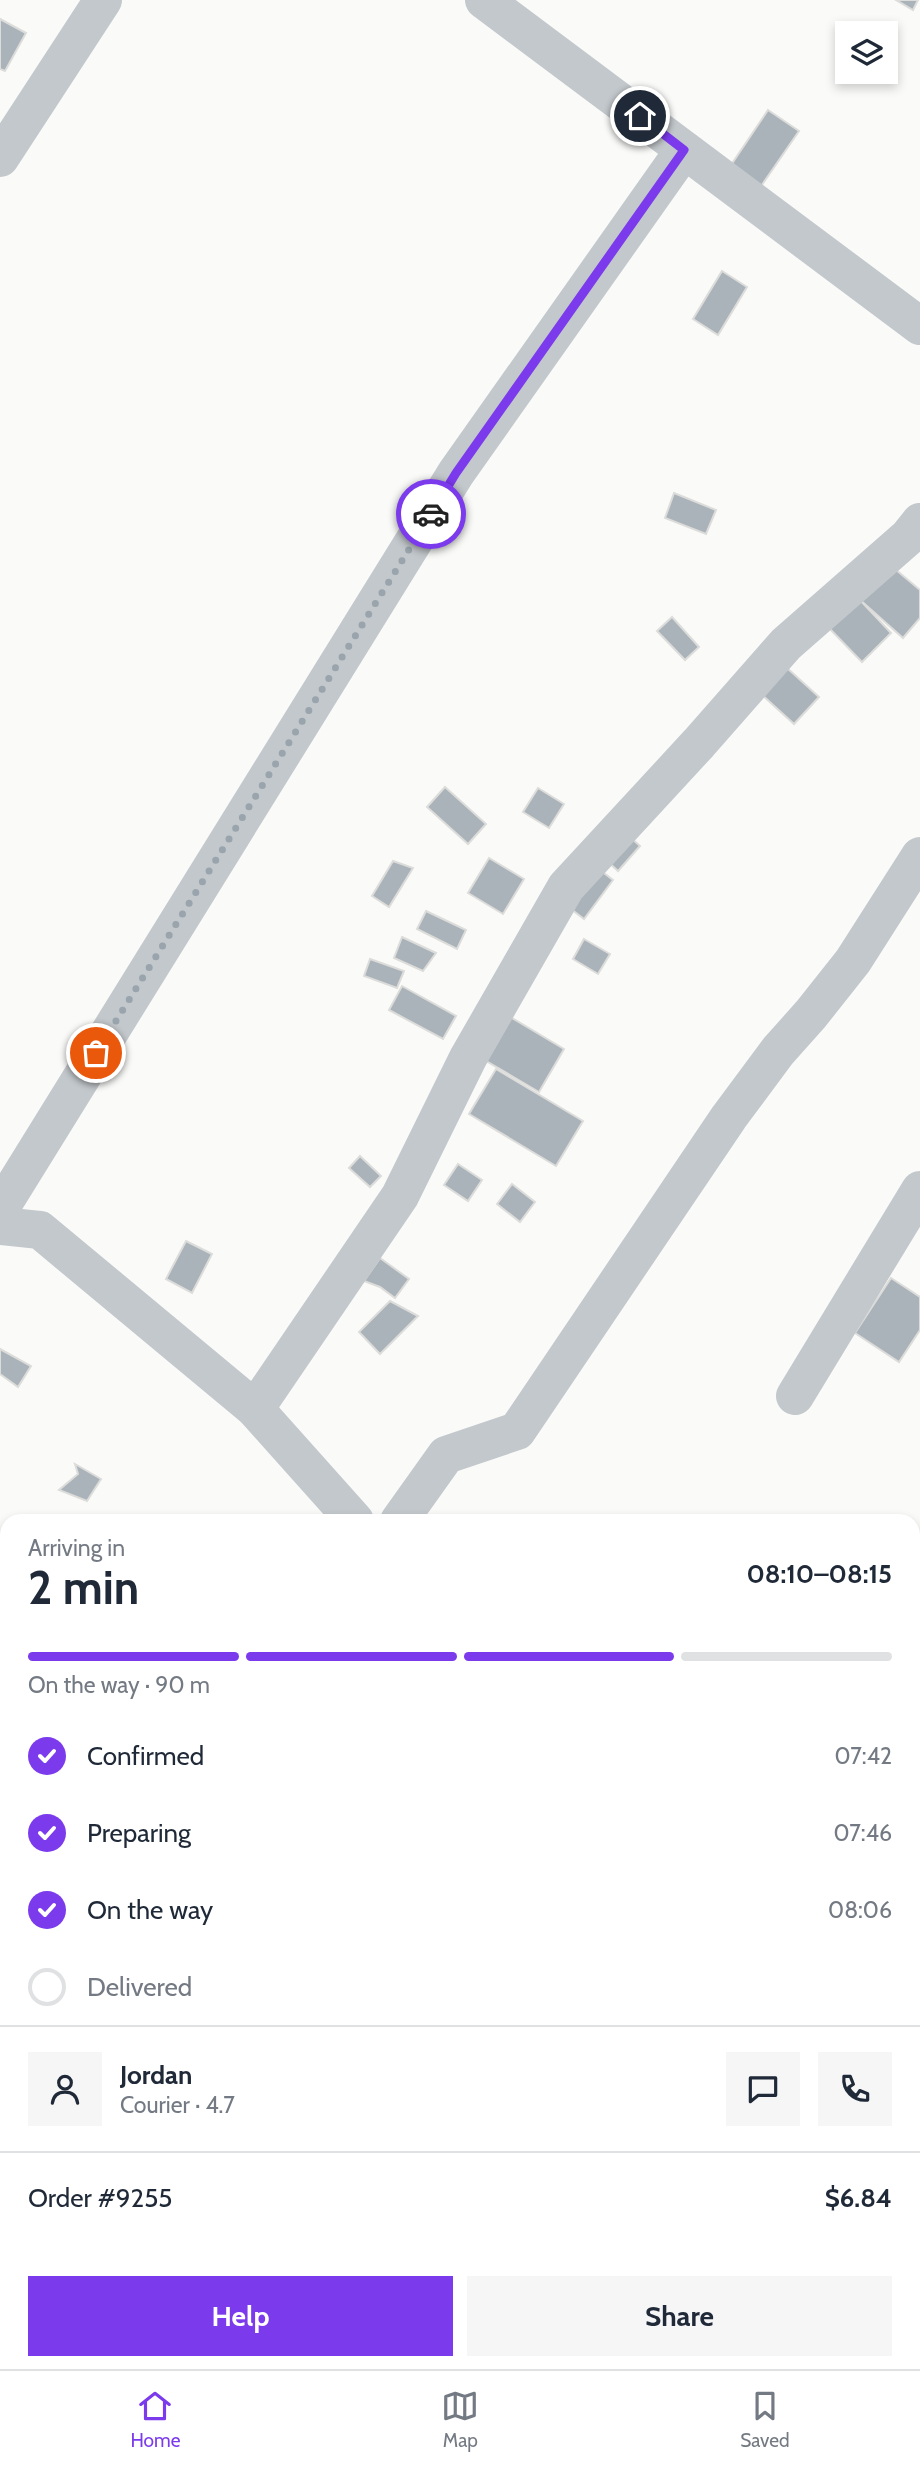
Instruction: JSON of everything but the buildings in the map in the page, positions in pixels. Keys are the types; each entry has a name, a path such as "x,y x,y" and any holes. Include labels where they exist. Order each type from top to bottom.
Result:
{"street":[{"path":"0,158 103,0"},
{"path":"484,0 920,326"},
{"path":"0,1209 6,1195 274,769 456,473 684,150"},
{"path":"256,1409 400,1196 468,1058 566,887 786,644 908,537 920,522"},
{"path":"404,1514 446,1455 517,1431 729,1117 778,1051 853,961 920,856"},
{"path":"795,1396 920,1190"},
{"path":"0,1226 40,1230 256,1409 349,1514"}],"way so far":[{"path":"96,1053 431,514"}],"route":[{"path":"431,514 456,473 684,150 640,116"}]}
